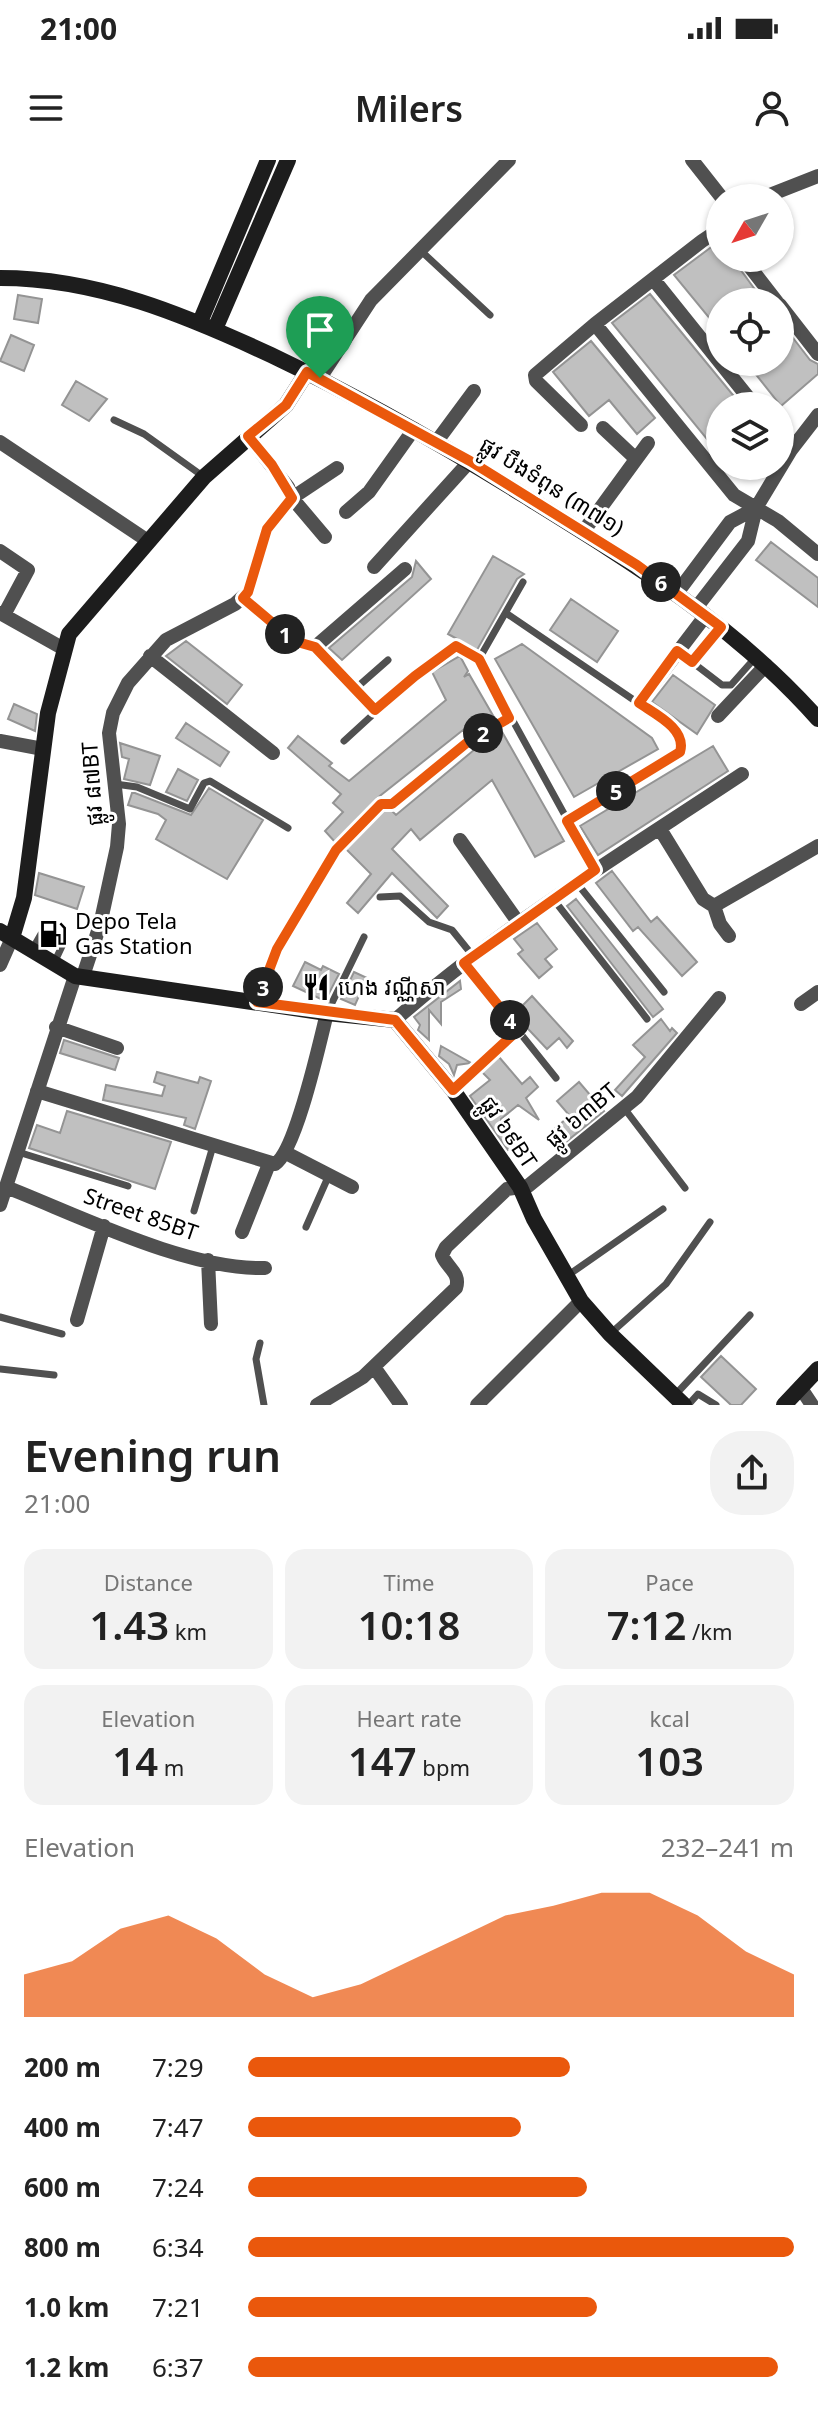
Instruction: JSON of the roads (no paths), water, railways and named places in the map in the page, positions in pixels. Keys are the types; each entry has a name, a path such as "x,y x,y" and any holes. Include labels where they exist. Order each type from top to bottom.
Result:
{"street":[{"path":"236,260 268,160"},
{"path":"207,326 236,260 288,160"},
{"path":"0,965 6,934 24,898 48,713 62,670 64,649 79,620 204,477 286,405 314,375 371,300 509,160"},
{"path":"692,160 711,184"},
{"path":"794,185 818,176"},
{"path":"581,425 536,381 535,375 706,238"},
{"path":"754,272 766,288"},
{"name":"ផ្លូវ បឹងទំពុន (៣៧១)","path":"0,278 54,282 154,304 314,375 437,441 677,593 761,661 818,719"},
{"path":"654,280 744,392"},
{"path":"794,323 818,354"},
{"path":"595,324 734,495 778,521 818,554"},
{"path":"437,441 474,391"},
{"path":"794,446 818,415"},
{"path":"603,428 636,459"},
{"path":"346,512 369,492 414,429"},
{"path":"248,436 272,465 292,498 325,537"},
{"path":"0,442 148,541"},
{"path":"583,532 648,443"},
{"path":"374,567 470,461"},
{"path":"337,468 292,498 267,529 248,592 243,598 294,641 315,647 375,710"},
{"path":"639,703 677,651 748,541 756,508 773,480"},
{"path":"677,593 730,522 756,508"},
{"path":"0,551 28,570 2,614 64,649"},
{"path":"315,647 405,569"},
{"name":"ផ្លូវ ៨៧BT","path":"0,1205 56,1027 100,925 113,868 119,824 110,721 121,694 150,656 180,630 243,598"},
{"path":"150,656 273,753"},
{"path":"718,716 761,661"},
{"path":"0,741 43,749"},
{"path":"6,934 79,976 327,1013 395,1020 518,922 742,774"},
{"path":"660,829 703,899 714,906 720,924 729,936"},
{"path":"460,840 518,922"},
{"path":"714,906 818,846"},
{"path":"801,1004 818,992"},
{"name":"ផ្លូវ ៦៣BT","path":"317,1405 374,1367 456,1288 456,1274 442,1255 446,1247 507,1189 524,1187 538,1178 624,1108 719,998"},
{"path":"37,1091 269,1164 280,1161 286,1153 305,1097 327,1013"},
{"name":"ផ្លូវ ៦៩BT","path":"395,1020 453,1090 520,1187 534,1219 581,1301 610,1334 682,1402"},
{"path":"56,1027 117,1048"},
{"path":"286,1153 352,1187"},
{"path":"242,1232 269,1164"},
{"name":"Street 85BT","path":"6,1187 160,1248 248,1269 265,1268"},
{"path":"77,1320 104,1226"},
{"path":"208,1260 211,1324"},
{"path":"477,1405 581,1301"},
{"path":"374,1367 401,1405"},
{"path":"784,1405 818,1369"},
{"path":"800,1387 812,1405"}],"lane":[{"path":"420,250 490,315"},
{"path":"114,420 144,434 204,477"},
{"path":"479,659 523,582"},
{"path":"506,613 672,726 681,743 680,752 567,821"},
{"path":"692,662 721,627"},
{"path":"344,741 375,710 452,648 459,647 479,659 595,870"},
{"path":"677,651 722,685 731,685 761,661"},
{"path":"355,689 388,660"},
{"path":"257,1002 277,949 336,850 381,804 392,804 469,741 509,718"},
{"path":"115,784 137,787 190,809 204,783 210,781 288,828"},
{"path":"576,882 664,992"},
{"path":"380,897 400,896 429,922 452,930 518,1030 556,1078"},
{"path":"552,898 647,1019"},
{"path":"327,1013 364,937"},
{"path":"453,1090 518,1030"},
{"path":"624,1108 685,1188"},
{"path":"194,1211 213,1146"},
{"path":"18,1152 128,1186"},
{"path":"306,1227 329,1175"},
{"path":"567,1276 663,1209"},
{"path":"610,1334 666,1284 710,1222"},
{"path":"682,1402 750,1315"},
{"path":"0,1317 62,1334"},
{"path":"260,1343 256,1359 264,1405"},
{"path":"0,1369 54,1375"},
{"path":"682,1402 698,1394 716,1405"}],"place":[{"name":"Depo Tela Gas Station","path":"53,934"},
{"name":"ហេង វណ្ណីសា","path":"316,987"}]}
